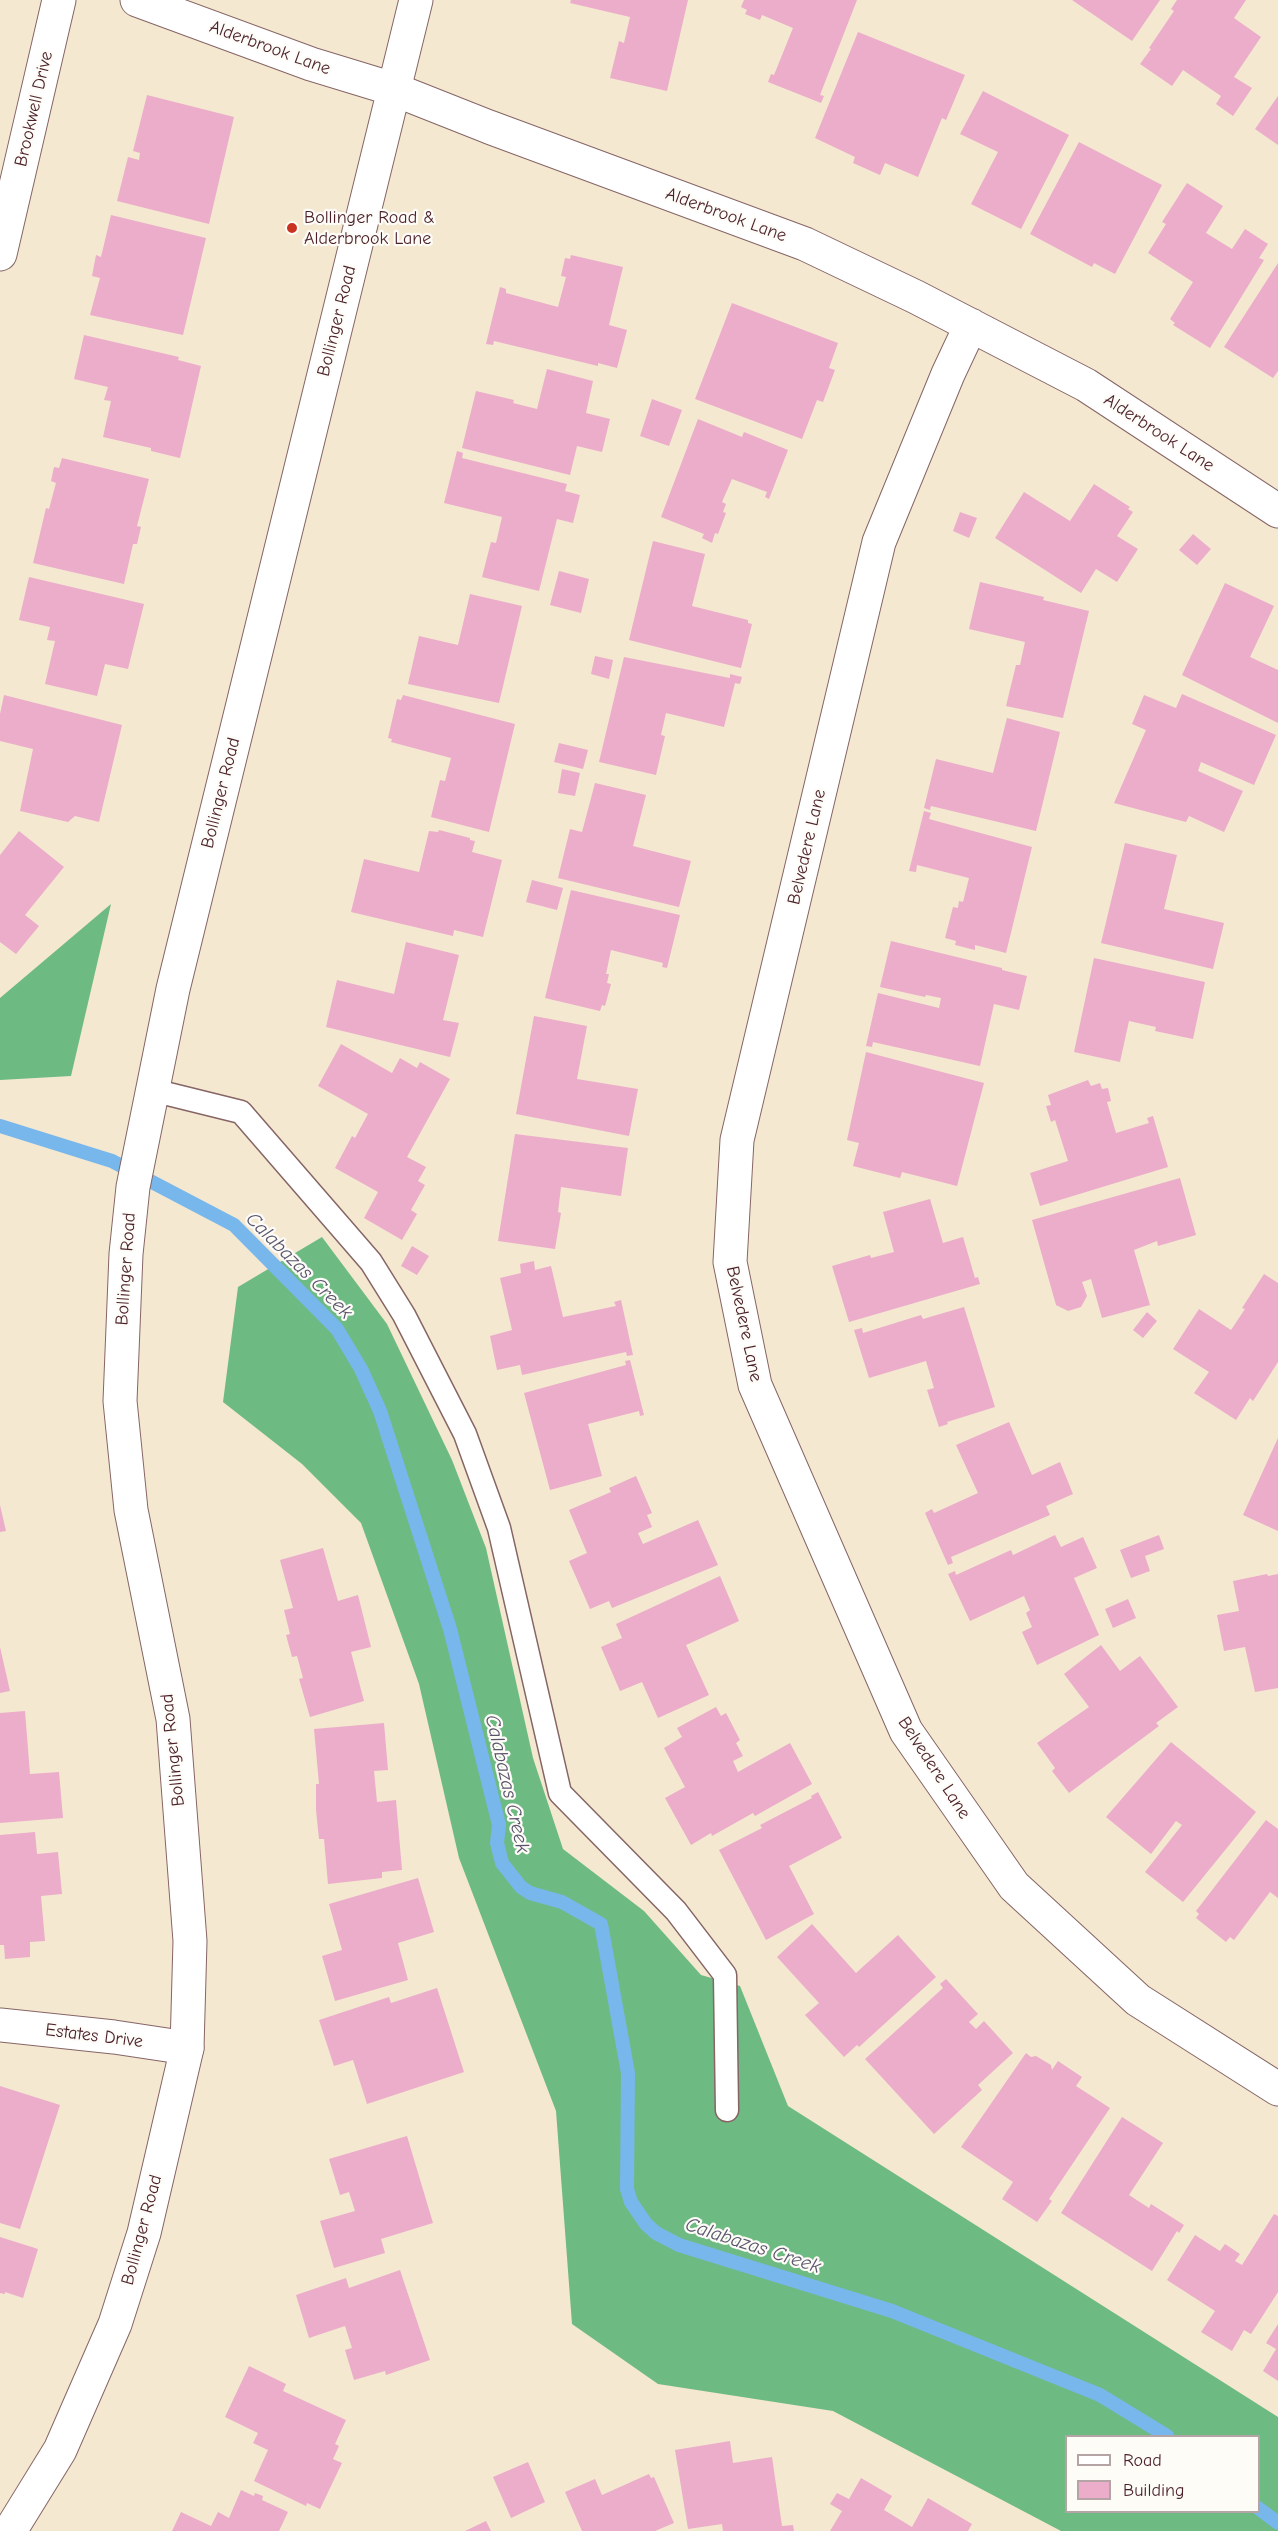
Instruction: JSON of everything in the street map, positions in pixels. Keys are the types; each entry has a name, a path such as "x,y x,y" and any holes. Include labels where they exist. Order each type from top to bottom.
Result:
{"street":[{"name":"Brookwell Drive","path":"0,254 59,0"},
{"name":"Alderbrook Lane","path":"137,0 310,64 393,89 805,244 971,325 1086,385 1278,511"},
{"name":"Bollinger Road","path":"10,2531 60,2450 116,2324 144,2233 187,2048 190,1941 173,1719 131,1510 120,1401 126,1254 133,1187 173,989 416,0"},
{"name":"Belvedere Lane","path":"971,325 948,374 879,542 737,1140 730,1262 755,1385 906,1731 1014,1886 1138,2000 1278,2089"},
{"name":"Estates Drive","path":"0,2025 114,2037 187,2048"}],"lane":[{"path":"149,1101 241,1112 371,1262 404,1315 465,1434 499,1528 560,1793 676,1911 725,1976 727,2110"}],"green space":[{"path":"111,904 71,1076 0,1080 0,998"},
{"path":"322,1237 387,1324 452,1460 486,1548 533,1758 563,1849 644,1911 701,1975 740,1986 788,2106 1278,2417 1278,2531 1061,2531 833,2411 658,2384 572,2324 556,2111 459,1858 419,1684 361,1523 302,1464 223,1402 238,1287"}],"building":[{"path":"571,0 688,0 667,91 610,78 619,41 624,43 630,17 570,3"},
{"path":"744,0 857,0 820,95 824,96 821,103 768,82 771,74 774,75 793,28 762,15 760,20 745,14 747,10 741,7"},
{"path":"1072,0 1160,0 1132,41"},
{"path":"1177,0 1246,0 1234,18 1261,37 1234,77 1252,88 1233,116 1216,104 1221,96 1183,70 1172,86 1140,64 1174,11 1171,9"},
{"path":"858,32 965,75 946,120 942,118 918,177 885,163 880,175 853,163 855,157 815,138"},
{"path":"983,91 1069,135 1021,229 971,204 998,152 960,134"},
{"path":"147,95 234,117 209,224 117,201 128,157 139,160 140,153 133,151"},
{"path":"1278,96 1278,145 1255,129"},
{"path":"1079,142 1162,185 1115,274 1094,263 1092,267 1030,234"},
{"path":"1187,183 1223,206 1206,233 1232,249 1245,229 1268,244 1259,258 1264,260 1210,348 1173,325 1175,323 1170,319 1193,282 1148,253 1166,224 1162,222"},
{"path":"111,215 206,238 183,335 90,315 100,278 92,276 96,255 101,257"},
{"path":"571,255 623,267 609,325 627,330 617,368 598,363 598,366 494,341 493,345 486,344 500,287 506,289 506,293 558,307 566,277 561,276 565,258 570,259"},
{"path":"1278,263 1278,371 1273,378 1224,347"},
{"path":"732,303 838,343 829,368 835,370 823,402 817,400 802,439 695,399"},
{"path":"84,335 179,357 178,360 201,366 180,458 151,451 151,448 103,437 111,401 104,400 108,387 74,379"},
{"path":"547,369 593,381 586,413 610,419 602,452 577,446 570,475 462,448 476,391 514,400 513,403 537,409"},
{"path":"652,399 682,410 669,446 640,436"},
{"path":"698,419 742,437 744,432 788,450 769,499 765,497 767,492 732,479 722,502 726,504 723,512 726,513 712,543 702,538 704,534 661,517"},
{"path":"457,451 463,453 462,458 567,484 565,491 580,495 573,523 557,519 539,591 482,577 491,542 496,543 502,517 444,503"},
{"path":"62,458 149,479 137,526 141,527 137,544 133,544 124,584 33,563 46,508 49,509 56,483 51,481 54,467 59,468"},
{"path":"1094,484 1130,507 1128,509 1133,512 1117,536 1138,549 1117,582 1096,569 1081,593 995,538 1024,492 1070,521"},
{"path":"960,512 977,518 969,538 953,531"},
{"path":"1193,534 1211,549 1197,565 1179,550"},
{"path":"653,541 705,554 692,606 748,620 748,623 752,624 741,668 629,640"},
{"path":"559,571 589,579 581,613 550,605"},
{"path":"29,577 144,604 128,669 105,664 97,696 45,684 55,641 47,640 50,627 19,620"},
{"path":"980,582 1044,597 1043,600 1089,611 1063,718 1006,706 1016,665 1020,665 1025,642 969,629"},
{"path":"1225,583 1274,606 1250,657 1278,670 1278,723 1182,675"},
{"path":"470,594 522,606 499,703 408,684 419,636 458,645"},
{"path":"595,656 613,660 609,679 591,674"},
{"path":"624,657 730,678 730,674 742,677 740,684 735,683 724,727 666,713 661,735 665,736 656,775 599,762"},
{"path":"1182,694 1276,735 1254,785 1201,762 1198,771 1243,791 1224,832 1189,816 1186,822 1114,803 1146,730 1132,724 1144,695 1176,708"},
{"path":"4,695 122,725 99,822 75,816 68,822 20,811 33,749 0,741 0,714"},
{"path":"403,695 515,724 489,832 431,817 440,780 445,781 451,758 391,742 392,739 388,738 397,699 401,700"},
{"path":"1007,718 1060,732 1036,831 931,806 930,810 924,808 936,759 993,773"},
{"path":"559,743 588,750 583,769 554,762"},
{"path":"562,769 580,773 575,796 558,793"},
{"path":"595,783 646,795 633,846 691,861 679,907 558,878 570,829 582,832"},
{"path":"924,811 931,813 929,819 1032,847 1006,953 975,945 975,950 955,945 956,941 945,938 953,907 958,908 959,901 963,902 969,878 917,865 916,872 909,871"},
{"path":"439,830 470,838 475,841 472,852 502,860 483,937 454,930 453,936 351,912 364,859 419,872 429,831 438,832"},
{"path":"19,831 64,867 25,915 39,926 16,954 0,942 0,855"},
{"path":"1125,843 1177,855 1164,909 1224,923 1213,969 1101,943"},
{"path":"532,880 563,888 557,910 526,902"},
{"path":"571,890 680,915 667,968 662,967 663,963 611,950 606,974 609,974 607,983 611,984 605,1006 602,1005 600,1011 545,998"},
{"path":"891,941 1027,976 1019,1010 994,1004 980,1066 873,1042 872,1047 866,1046 878,993 939,1008 941,998 926,995 925,997 880,987"},
{"path":"406,942 459,955 443,1020 459,1023 450,1057 326,1027 337,980 394,994"},
{"path":"1094,958 1205,982 1193,1039 1155,1031 1156,1027 1129,1021 1120,1062 1074,1052"},
{"path":"534,1016 587,1026 577,1079 638,1089 629,1136 516,1114"},
{"path":"341,1044 392,1073 400,1058 417,1068 420,1062 450,1079 407,1157 426,1167 418,1181 425,1185 411,1210 417,1214 402,1240 364,1218 378,1192 335,1168 352,1136 355,1138 368,1114 318,1086"},
{"path":"866,1052 984,1083 957,1186 902,1172 900,1178 853,1166 859,1143 847,1140"},
{"path":"1088,1080 1091,1086 1100,1083 1102,1089 1108,1088 1111,1101 1107,1102 1116,1133 1149,1123 1147,1118 1153,1116 1168,1167 1040,1206 1030,1173 1068,1161 1055,1120 1051,1122 1046,1106 1051,1105 1048,1095"},
{"path":"515,1134 628,1148 621,1196 561,1187 558,1212 561,1213 555,1249 498,1241"},
{"path":"1180,1178 1196,1235 1158,1246 1157,1241 1134,1250 1150,1305 1102,1318 1091,1279 1082,1282 1087,1296 1081,1307 1068,1311 1056,1305 1032,1220"},
{"path":"930,1199 943,1243 963,1237 975,1278 978,1277 980,1284 849,1322 832,1266 870,1255 871,1258 894,1252 883,1212"},
{"path":"412,1246 429,1256 417,1275 401,1266"},
{"path":"534,1261 535,1270 551,1266 563,1317 616,1306 614,1302 621,1300 633,1355 627,1356 626,1352 522,1375 520,1365 497,1370 490,1336 512,1330 500,1278 521,1273 520,1264"},
{"path":"1264,1274 1278,1283 1278,1362 1253,1401 1250,1398 1236,1420 1194,1393 1209,1372 1173,1349 1199,1309 1231,1330"},
{"path":"964,1307 995,1407 947,1422 948,1424 939,1427 927,1390 934,1388 926,1361 869,1378 854,1330 862,1328 863,1333 921,1315 923,1319"},
{"path":"1147,1312 1157,1321 1143,1338 1133,1330"},
{"path":"630,1360 644,1415 640,1416 639,1411 588,1424 602,1476 550,1490 524,1393 626,1365 625,1361"},
{"path":"1009,1422 1032,1475 1060,1462 1073,1494 1046,1506 1050,1515 951,1557 953,1563 948,1565 925,1513 932,1509 934,1513 978,1493 956,1445"},
{"path":"1278,1438 1278,1531 1243,1515"},
{"path":"636,1476 652,1513 647,1515 652,1527 638,1533 643,1544 698,1520 718,1565 612,1608 609,1601 590,1609 569,1561 587,1553 569,1510 611,1492 609,1488"},
{"path":"0,1505 6,1531 0,1532"},
{"path":"1055,1535 1061,1547 1083,1537 1097,1568 1074,1578 1099,1635 1037,1665 1022,1632 1032,1627 1026,1613 1030,1610 1024,1596 970,1621 948,1574 955,1571 956,1575 1011,1550 1013,1555"},
{"path":"1159,1535 1164,1549 1145,1556 1150,1571 1131,1578 1120,1550"},
{"path":"323,1548 338,1601 358,1595 371,1647 351,1652 364,1701 310,1717 299,1679 303,1678 297,1656 292,1657 286,1635 290,1634 284,1610 293,1608 280,1560"},
{"path":"1267,1574 1268,1576 1278,1574 1278,1688 1255,1692 1245,1647 1224,1651 1217,1615 1239,1611 1233,1581"},
{"path":"720,1576 739,1621 686,1645 709,1695 658,1718 642,1682 620,1691 601,1647 622,1638 616,1624"},
{"path":"1128,1599 1136,1618 1113,1628 1105,1609"},
{"path":"1101,1645 1120,1671 1140,1656 1178,1707 1156,1723 1159,1726 1069,1793 1052,1771 1055,1768 1037,1743 1089,1707 1064,1674"},
{"path":"0,1647 10,1691 0,1693"},
{"path":"716,1707 721,1716 726,1713 740,1740 736,1743 743,1756 733,1761 738,1772 790,1743 812,1784 755,1816 753,1813 691,1845 665,1798 685,1787 664,1748 682,1737 677,1728"},
{"path":"25,1711 30,1774 59,1772 63,1818 0,1823 0,1713"},
{"path":"384,1723 388,1770 374,1771 377,1802 396,1800 402,1870 382,1872 382,1878 328,1884 324,1839 319,1839 316,1810 316,1784 319,1784 314,1729"},
{"path":"1171,1742 1256,1812 1183,1902 1145,1872 1182,1825 1176,1821 1151,1854 1106,1817"},
{"path":"818,1792 842,1838 789,1866 814,1914 766,1940 719,1850 762,1828 760,1825 812,1798 811,1796"},
{"path":"1266,1820 1278,1829 1278,1898 1270,1892 1234,1940 1230,1937 1226,1942 1196,1918 1199,1914 1196,1911"},
{"path":"35,1832 37,1854 58,1852 62,1894 41,1896 45,1941 30,1942 30,1957 5,1959 4,1945 0,1945 0,1835"},
{"path":"418,1878 434,1932 398,1943 408,1980 335,2001 322,1956 342,1950 329,1904"},
{"path":"812,1924 856,1973 898,1935 936,1977 859,2047 857,2045 844,2057 805,2015 819,2003 777,1957"},
{"path":"946,1979 978,2014 969,2022 976,2029 984,2021 1013,2053 978,2085 982,2090 934,2134 865,2059 943,1988 940,1984"},
{"path":"437,1988 464,2072 367,2104 353,2060 334,2066 319,2020 389,1997 391,2003"},
{"path":"1026,2053 1051,2065 1052,2070 1058,2061 1082,2077 1076,2086 1110,2108 1049,2199 1052,2201 1037,2222 1002,2199 1013,2182 961,2147"},
{"path":"0,2086 60,2105 20,2229 0,2223"},
{"path":"1122,2117 1163,2143 1129,2195 1149,2208 1151,2204 1184,2225 1179,2233 1177,2231 1152,2271 1061,2213"},
{"path":"407,2136 433,2223 381,2239 385,2253 334,2268 320,2221 355,2211 349,2192 340,2195 329,2159"},
{"path":"1274,2214 1278,2216 1278,2292 1251,2334 1244,2330 1232,2351 1201,2332 1215,2311 1167,2280 1195,2235 1220,2251 1225,2244 1240,2254 1235,2261 1242,2265"},
{"path":"0,2237 38,2249 23,2298 5,2292 5,2294 0,2293"},
{"path":"400,2270 430,2360 386,2375 385,2371 354,2380 345,2350 352,2348 345,2326 309,2338 296,2295 346,2278 349,2288"},
{"path":"1278,2324 1278,2381 1263,2371 1276,2349 1266,2343"},
{"path":"249,2366 286,2384 283,2391 346,2420 335,2444 339,2446 333,2459 342,2463 320,2509 307,2503 306,2506 254,2481 268,2450 253,2443 258,2433 225,2417"},
{"path":"730,2441 733,2463 772,2457 782,2526 793,2525 794,2531 723,2531 722,2524 688,2529 675,2450"},
{"path":"528,2462 545,2502 511,2518 493,2477"},
{"path":"649,2474 651,2478 654,2477 674,2523 655,2531 582,2531 565,2492 595,2479 602,2495"},
{"path":"861,2478 892,2496 884,2510 912,2527 928,2498 972,2524 968,2531 830,2531 842,2511 830,2504 837,2493 849,2499"},
{"path":"241,2490 254,2496 255,2493 263,2496 262,2500 288,2512 279,2531 172,2531 181,2512 211,2526 218,2512 229,2518"},
{"path":"486,2521 491,2531 465,2531"}],"waterway":[{"name":"Calabazas Creek","path":"0,1126 112,1161 234,1225 337,1329 361,1369 380,1411 450,1629 499,1825 497,1843 502,1863 521,1887 530,1893 562,1902 601,1924 628,2073 627,2189 631,2202 646,2224 656,2233 679,2245 892,2311 1100,2395 1165,2435"},
{"name":"Calabazas Creek","path":"1260,2510 1278,2523"}],"place":[{"name":"Bollinger Road & Alderbrook Lane","path":"292,228"}]}
